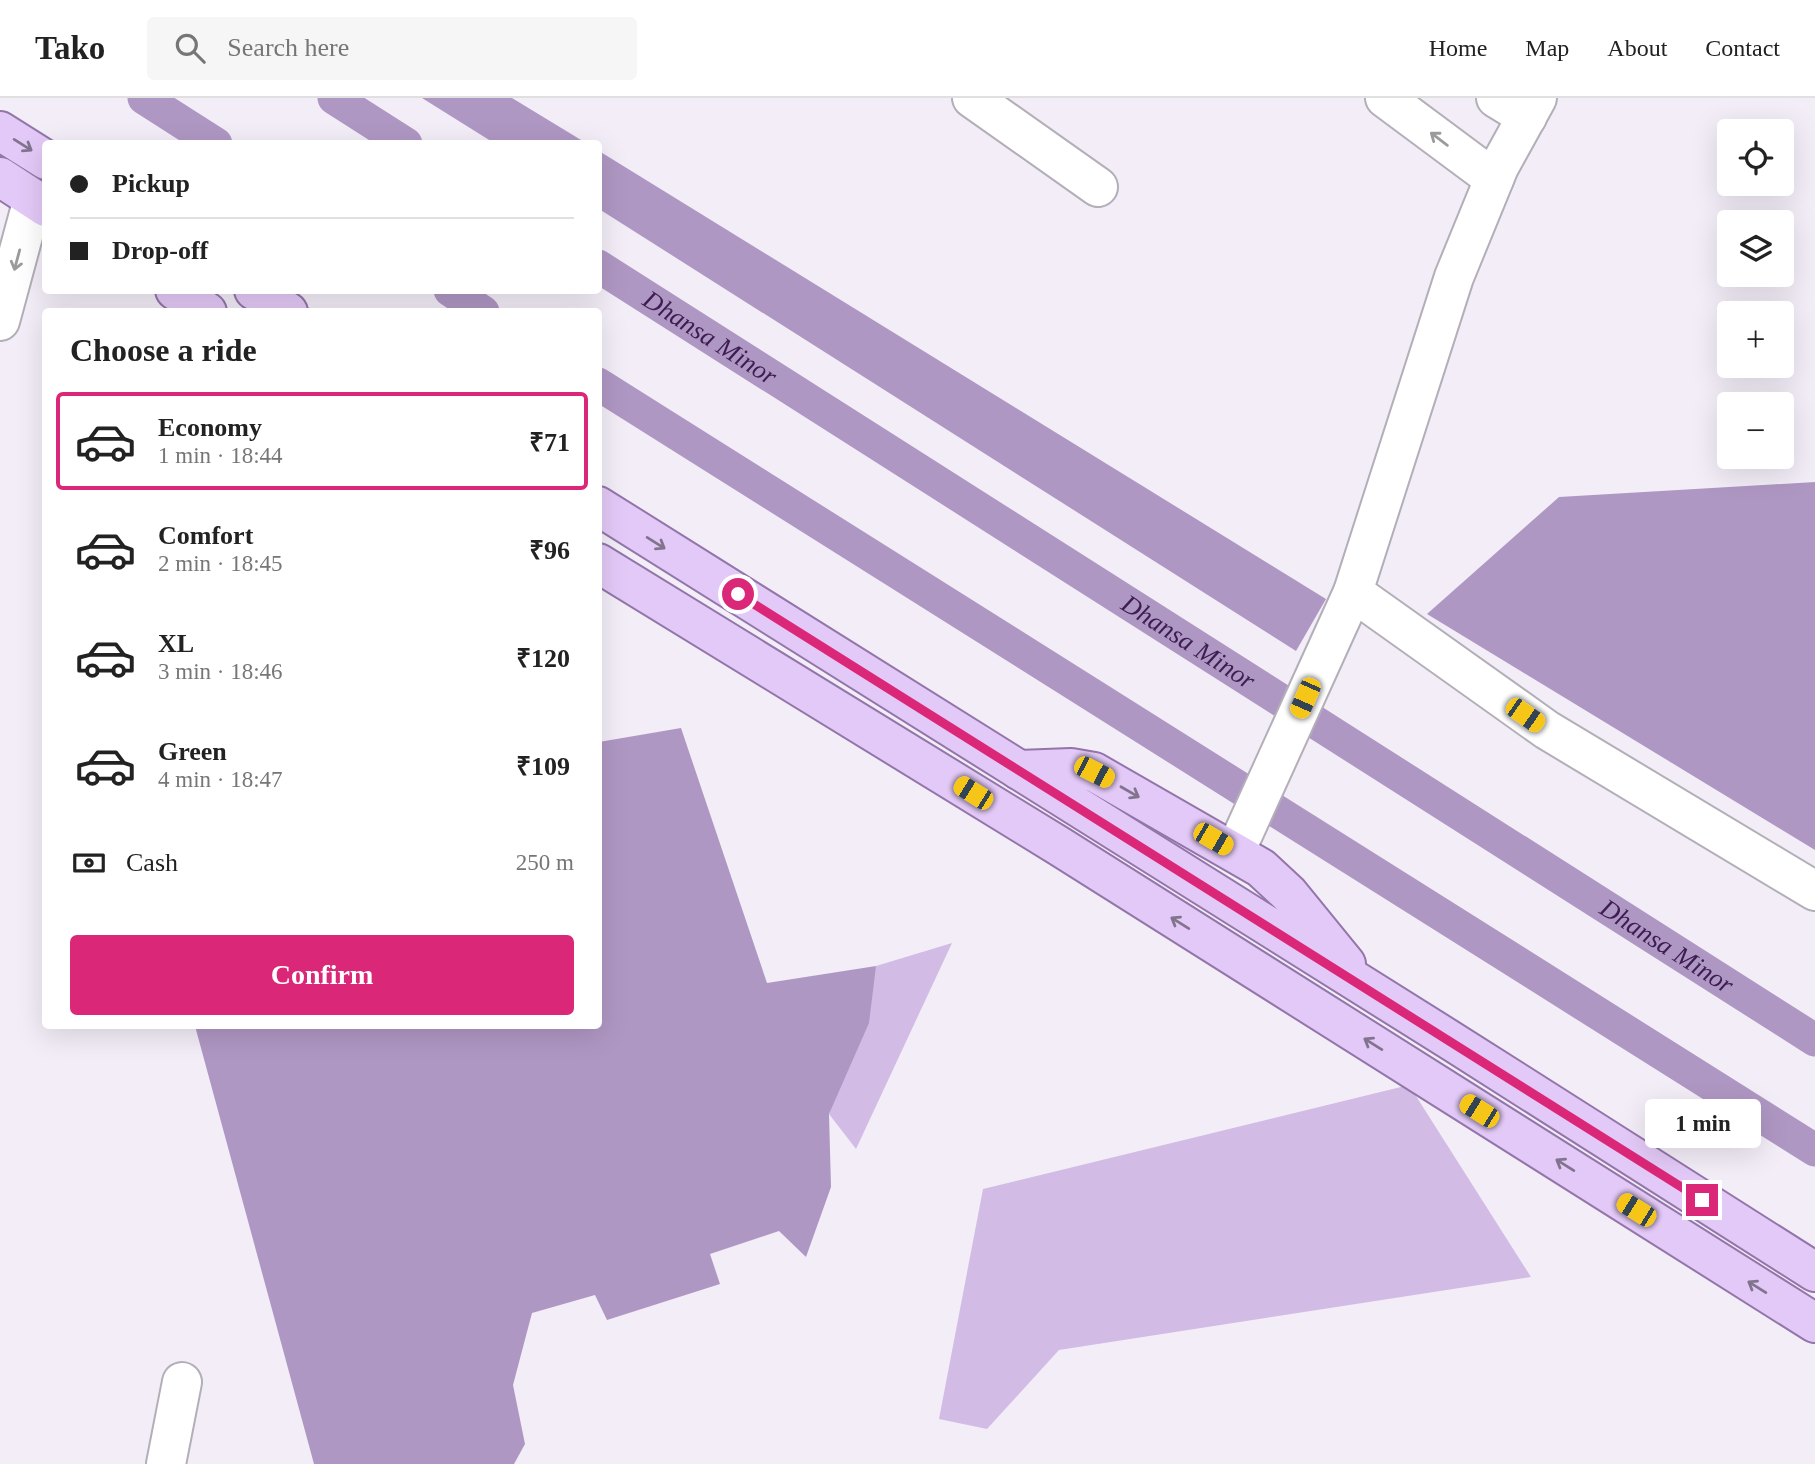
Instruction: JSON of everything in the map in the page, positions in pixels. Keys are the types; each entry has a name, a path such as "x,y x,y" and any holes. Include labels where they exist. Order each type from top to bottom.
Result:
{"main road":[{"path":"0,131 42,157"},
{"path":"0,177 39,203"},
{"path":"181,294 201,308"},
{"path":"260,294 282,308"},
{"path":"602,509 1362,984 1815,1272"},
{"path":"602,565 973,793 1815,1323"},
{"path":"973,793 1007,762 1094,772 1261,868 1289,894 1362,984"}],"street":[{"path":"972,98 1098,187"},
{"path":"1385,98 1494,179"},
{"path":"1236,852 1345,609 1450,289 1494,179 1520,104"},
{"path":"0,321 39,203"},
{"path":"1345,609 1815,891"},
{"path":"166,1464 182,1382"}],"shaded area":[{"path":"422,98 512,98 581,140 489,140"},
{"path":"602,153 1326,599 1296,651 602,211"},
{"path":"1815,482 1815,850 1427,614 1559,497"},
{"path":"681,728 767,983 876,966 869,1023 829,1114 831,1187 806,1257 779,1231 710,1254 720,1284 607,1320 595,1295 532,1313 513,1385 525,1444 514,1464 314,1464 196,1029 602,1029 602,741"},
{"path":"952,943 856,1149 829,1114 876,966"},
{"path":"1409,1085 1531,1277 1059,1350 987,1429 939,1419 983,1189"}],"waterway":[{"path":"144,98 210,140"},
{"name":"Dhansa Minor","path":"334,98 400,140"},
{"name":"Dhansa Minor","path":"602,269 1815,1040"},
{"path":"456,294 477,308"},
{"path":"602,387 1815,1150"}],"route":[{"path":"738,594 1702,1200"}]}
